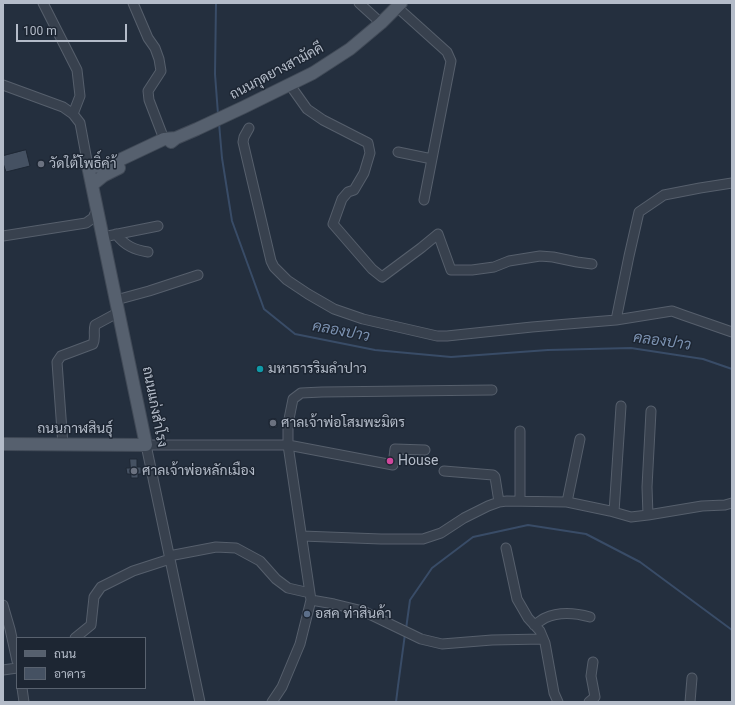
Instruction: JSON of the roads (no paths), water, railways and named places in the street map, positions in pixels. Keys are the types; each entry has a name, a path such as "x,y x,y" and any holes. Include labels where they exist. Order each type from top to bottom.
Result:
{"main road":[{"name":"ถนนกุดยางสามัคคี","path":"88,166 101,167 108,165 170,138 197,129 290,85 313,73 350,49 381,23 399,5"},
{"name":"ถนนกุดยางสามัคคี","path":"92,185 110,172 167,145 170,138"},
{"name":"ถนนแก่งสำโรง","path":"88,166 146,445"},
{"name":"ถนนกาฬสินธุ์","path":"3,444 146,445"}],"street":[{"path":"43,3 77,70 80,96 73,114"},
{"path":"133,3 159,59 161,71 148,91 149,100 170,138"},
{"path":"359,3 381,23"},
{"path":"399,5 447,52 451,61 424,200"},
{"path":"3,85 63,107 73,114 80,123 88,166"},
{"path":"290,85 307,109 322,120 368,142 370,152 364,173 354,190 348,192 342,199 333,224 372,269 382,277 438,234 451,270 472,270 494,267 509,261 540,256 592,264"},
{"path":"249,128 243,142 271,261 274,267 287,280 334,309 363,319 438,336 532,326 616,320 672,311 732,332"},
{"path":"398,152 432,159"},
{"path":"616,320 639,212 664,195 732,183"},
{"path":"3,236 86,223 93,218 97,207"},
{"path":"86,223 94,226 103,235 158,226"},
{"path":"116,234 125,244 148,252"},
{"path":"116,300 198,275"},
{"path":"63,445 57,362 60,356 93,344 95,340 95,325 119,312"},
{"path":"272,702 282,687 300,644 310,597 288,445 288,424 293,399 301,393 322,392 492,390"},
{"path":"614,512 621,406"},
{"path":"648,516 651,411"},
{"path":"520,431 520,501"},
{"path":"567,502 580,439"},
{"path":"146,445 288,445 393,465 395,449 425,450"},
{"name":"ถนนแก่งสำโรง","path":"146,445 200,702"},
{"path":"444,471 493,475 495,477 499,502"},
{"path":"302,536 423,539 441,533 464,518 499,502 567,502 631,517 648,516 702,506 725,505 732,503"},
{"path":"76,637 91,625 94,597 101,587 133,571 169,558 216,547 236,548 260,561 276,579 288,588 310,597 363,610 421,639 442,644 492,640 543,639"},
{"path":"506,548 518,599 528,618 540,631 545,642 554,693 558,702"},
{"path":"3,605 16,656"},
{"path":"534,625 545,618 562,613 590,617"},
{"path":"589,702 595,697 591,676 593,662"},
{"path":"3,670 16,668"},
{"path":"690,702 692,678"},
{"path":"22,689 24,702"}],"waterway":[{"name":"คลองปาว","path":"216,3 215,74 218,114"},
{"name":"คลองปาว","path":"219,123 222,158 232,221 264,309 295,334 375,350 451,357 548,350 631,348 703,359 732,369"},
{"name":"คลองปาว","path":"406,629 410,600 432,568 473,537 528,525 586,534 640,562 732,630"},
{"name":"คลองปาว","path":"396,702 405,634"}],"place":[{"name":"วัดใต้โพธิ์คำ้","path":"41,164"},
{"name":"มหาธารริมลำปาว","path":"260,369"},
{"name":"ศาลเจ้าพ่อโสมพะมิตร","path":"273,423"},
{"name":"House","path":"390,461"},
{"name":"ศาลเจ้าพ่อหลักเมือง","path":"134,471"},
{"name":"อสค ท่าสินค้า","path":"307,614"}]}
